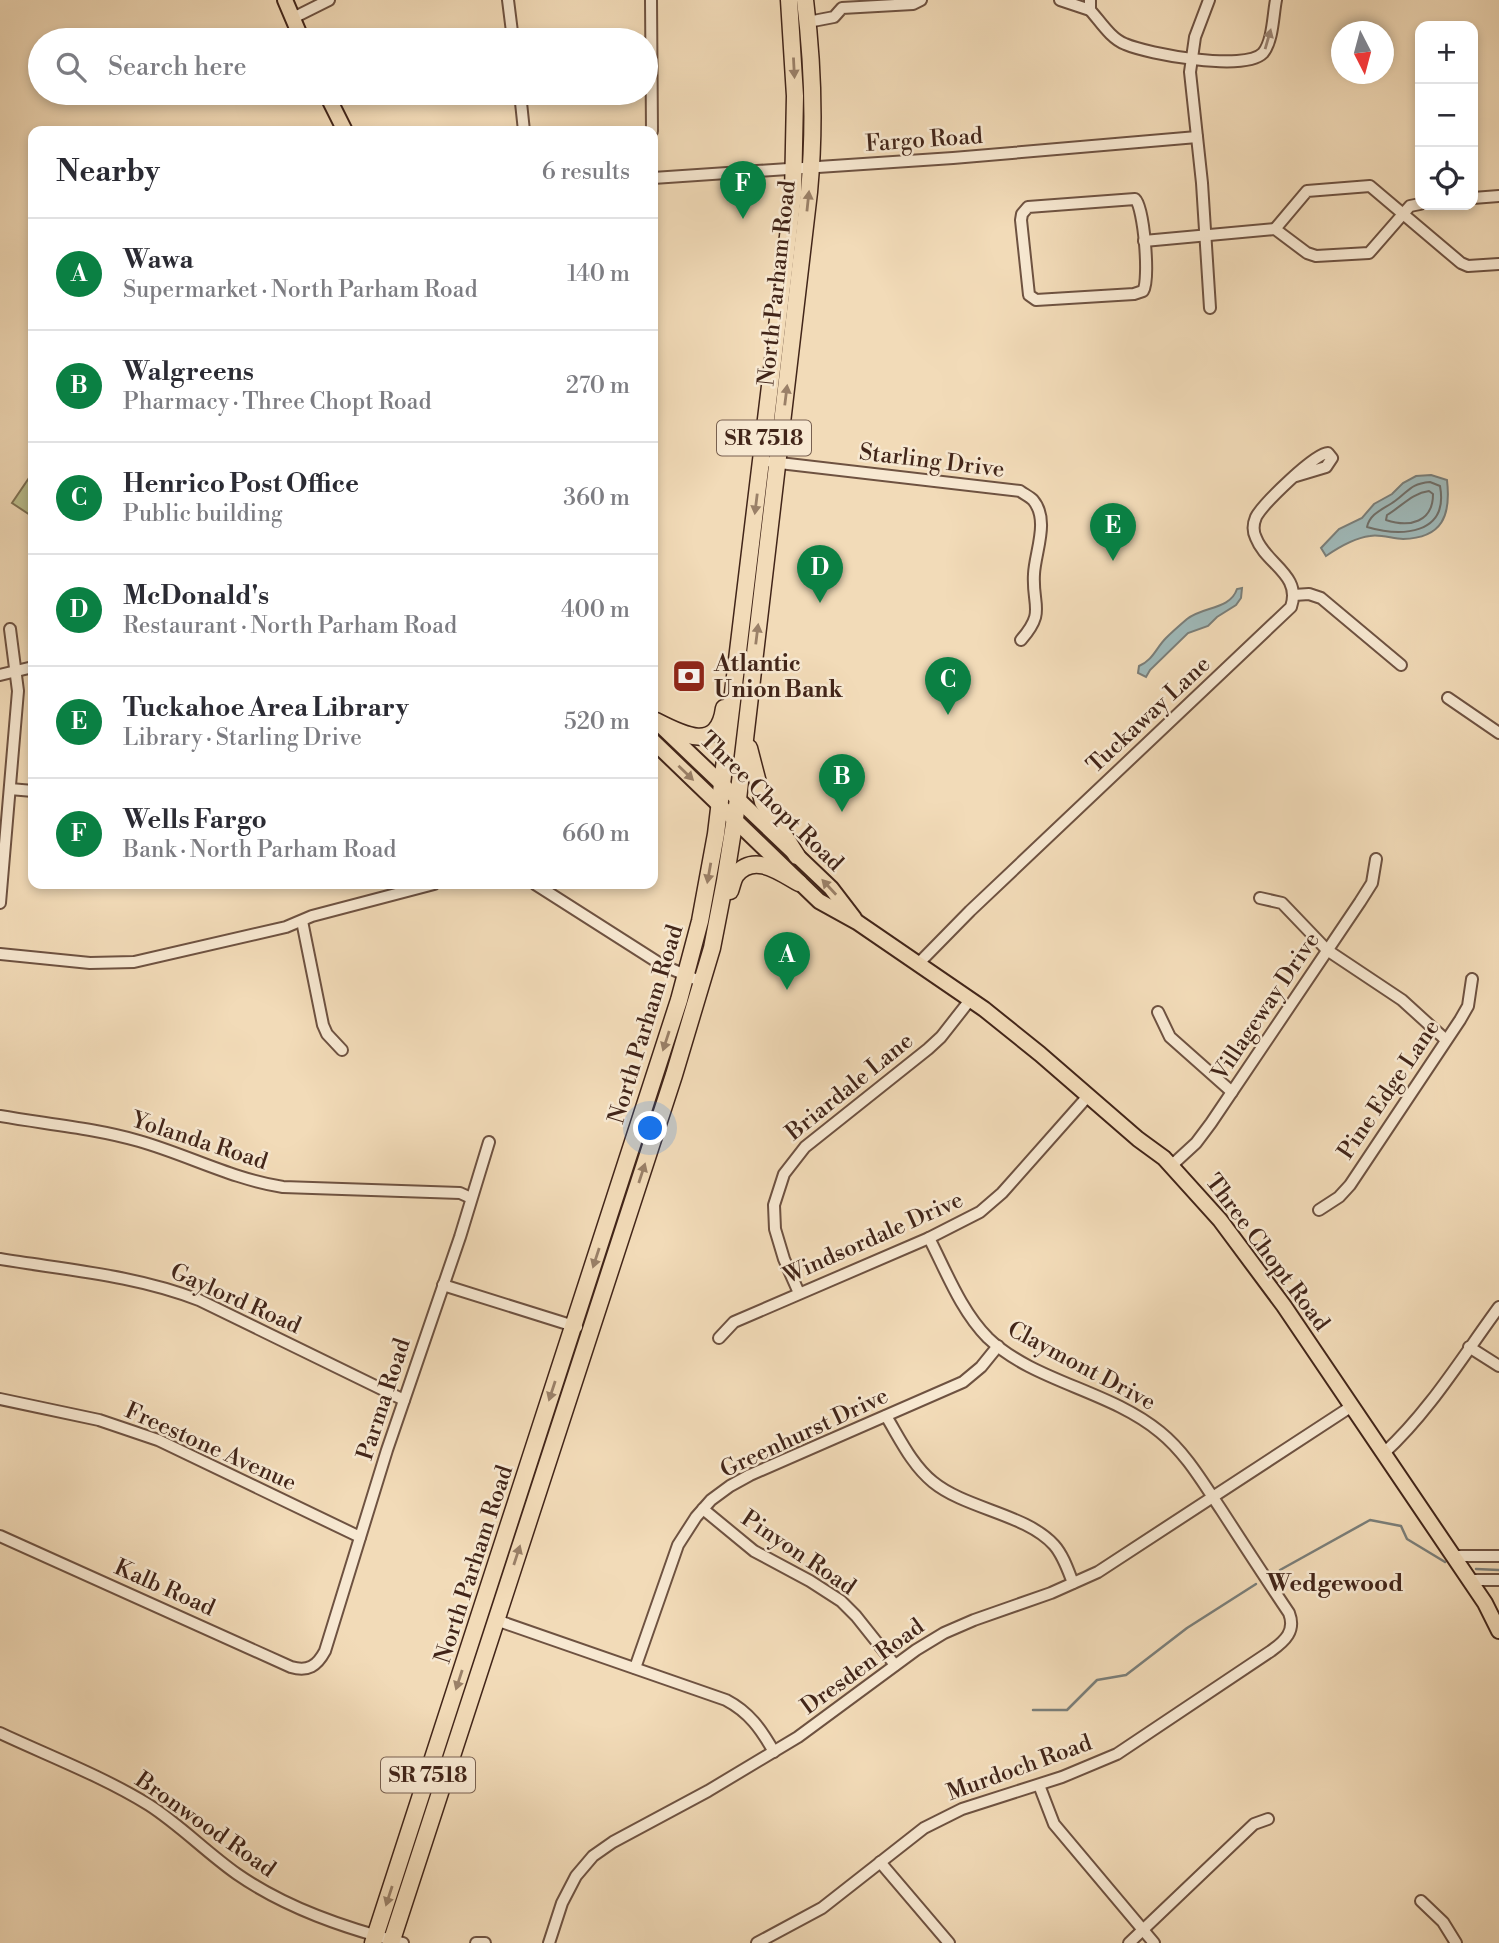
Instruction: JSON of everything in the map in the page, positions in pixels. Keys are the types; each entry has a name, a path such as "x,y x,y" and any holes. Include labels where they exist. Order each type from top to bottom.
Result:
{"highway":[{"name":"North Parham Road","path":"395,1942 702,982 720,908 738,799 778,463 803,168 789,0"},
{"name":"North Parham Road","path":"374,1939 686,976 707,887 720,806 761,460 812,102 805,0"},
{"path":"658,720 692,737 706,736 716,729 722,720 727,677 739,648"},
{"path":"746,733 763,802 797,856"},
{"path":"720,908 736,875 746,867 766,866 799,883"},
{"path":"480,1615 496,1620"}],"main road":[{"path":"285,0 298,28"},
{"path":"332,105 342,126"},
{"name":"Three Chopt Road","path":"658,722 831,888 857,922"},
{"name":"Three Chopt Road","path":"658,746 819,901 857,922 971,1000 1040,1054 1171,1166 1220,1220 1282,1304 1485,1603 1499,1631"}],"street":[{"path":"293,18 329,0"},
{"path":"508,0 512,28"},
{"path":"651,0 651,28"},
{"path":"808,22 834,17 842,8 913,4 921,0"},
{"path":"1060,0 1090,5 1115,38 1126,45 1191,60 1245,60 1257,57 1268,45 1276,0"},
{"path":"1209,0 1195,37 1190,72 1206,235 1210,309"},
{"path":"521,105 523,126"},
{"path":"652,105 652,126"},
{"name":"Fargo Road","path":"658,178 1197,137"},
{"path":"1275,229 1310,190 1370,186 1461,263 1468,266 1499,264"},
{"path":"1478,198 1499,196"},
{"path":"1135,199 1140,204 1144,241 1147,282 1143,291 1037,300 1029,295 1021,220 1028,206 1135,199"},
{"path":"1144,241 1275,229 1307,253 1316,256 1369,253 1410,206 1415,205"},
{"name":"Starling Drive","path":"761,460 1020,491 1033,500 1039,512 1040,528 1034,575 1037,612 1032,625 1021,640"},
{"path":"1296,476 1263,507 1254,524 1257,541 1286,574 1294,595 1309,594 1321,598 1401,665"},
{"name":"Tuckaway Lane","path":"918,964 970,911 1287,612 1294,595"},
{"path":"0,903 18,691 10,629"},
{"path":"0,675 28,668"},
{"path":"1448,698 1499,733"},
{"path":"10,789 28,791"},
{"name":"Villageway Drive","path":"1171,1166 1196,1143 1372,883 1376,859"},
{"path":"0,954 90,963 134,962 302,921 415,889"},
{"path":"543,889 662,965 702,982"},
{"path":"1260,898 1282,903 1327,950 1402,1000 1446,1040"},
{"path":"302,921 323,1025 327,1034 342,1049"},
{"name":"Pine Edge Lane","path":"1319,1210 1339,1197 1350,1185 1468,1006 1472,979"},
{"name":"Briardale Lane","path":"799,1293 784,1259 775,1229 774,1205 784,1174 805,1147 941,1037 971,1000"},
{"path":"1158,1012 1170,1037 1232,1092"},
{"name":"Windsordale Drive","path":"719,1338 734,1322 965,1221 992,1203 1088,1096"},
{"name":"Yolanda Road","path":"0,1116 135,1140 261,1184 460,1193 471,1198"},
{"name":"Parma Road","path":"314,1666 325,1651 489,1142"},
{"name":"Claymont Drive","path":"929,1238 970,1315 985,1335 1028,1365 1142,1418 1187,1459 1289,1613 1291,1628"},
{"name":"Gaylord Road","path":"0,1259 108,1275 172,1289 404,1400"},
{"path":"443,1285 590,1331"},
{"path":"1384,1453 1420,1414 1499,1307"},
{"name":"Greenhurst Drive","path":"635,1668 678,1545 703,1509 723,1491 750,1475 963,1382 981,1367 998,1346"},
{"path":"1469,1347 1499,1366"},
{"name":"Freestone Avenue","path":"0,1399 99,1420 158,1440 360,1537"},
{"name":"Dresden Road","path":"549,1943 569,1888 584,1865 612,1842 708,1791 798,1737 895,1665 944,1633 1098,1572 1352,1406"},
{"path":"886,1416 916,1465 934,1483 967,1501 1032,1528 1046,1538 1061,1555 1073,1583"},
{"name":"Pinyon Road","path":"703,1509 754,1551 841,1601 895,1665"},
{"name":"Kalb Road","path":"0,1536 291,1667 303,1670 314,1666"},
{"path":"1453,1556 1499,1556"},
{"path":"1469,1580 1499,1580"},
{"path":"496,1620 737,1706 759,1727 774,1752"},
{"name":"Murdoch Road","path":"757,1943 822,1908 924,1828 941,1818 1097,1764 1132,1745 1286,1640 1291,1628"},
{"name":"Bronwood Road","path":"0,1733 146,1803 236,1873 276,1898 374,1939 395,1942"},
{"path":"1039,1784 1058,1830 1154,1943"},
{"path":"1129,1943 1254,1824 1268,1819"},
{"path":"880,1862 949,1943"},
{"path":"1421,1901 1443,1922 1456,1943"},
{"path":"476,1943 485,1943"}],"green space":[{"path":"28,479 28,514 12,503"}],"water":[{"path":"1431,475 1447,480 1445,514 1436,529 1417,538 1364,537 1347,543 1326,556 1321,548 1339,529 1362,518 1374,504 1392,494 1403,483 1416,476"},
{"path":"1242,588 1241,598 1236,605 1208,626 1188,633 1146,677 1138,673 1139,666 1187,619 1228,601 1237,589"}],"waterway":[{"path":"1280,1570 1370,1520 1401,1526 1407,1539 1445,1562"},
{"path":"1476,1569 1499,1570"},
{"path":"1033,1710 1067,1710 1097,1680 1126,1675 1187,1628 1256,1584"}],"place":[{"name":"Wells Fargo","path":"743,219"},
{"name":"Tuckahoe Area Library","path":"1113,561"},
{"name":"McDonald's","path":"820,603"},
{"name":"Atlantic Union Bank","path":"689,676"},
{"name":"Henrico Post Office","path":"948,715"},
{"name":"Walgreens","path":"842,812"},
{"name":"Wawa","path":"787,990"}],"district":[{"name":"Wedgewood","path":"1335,1583"}]}
